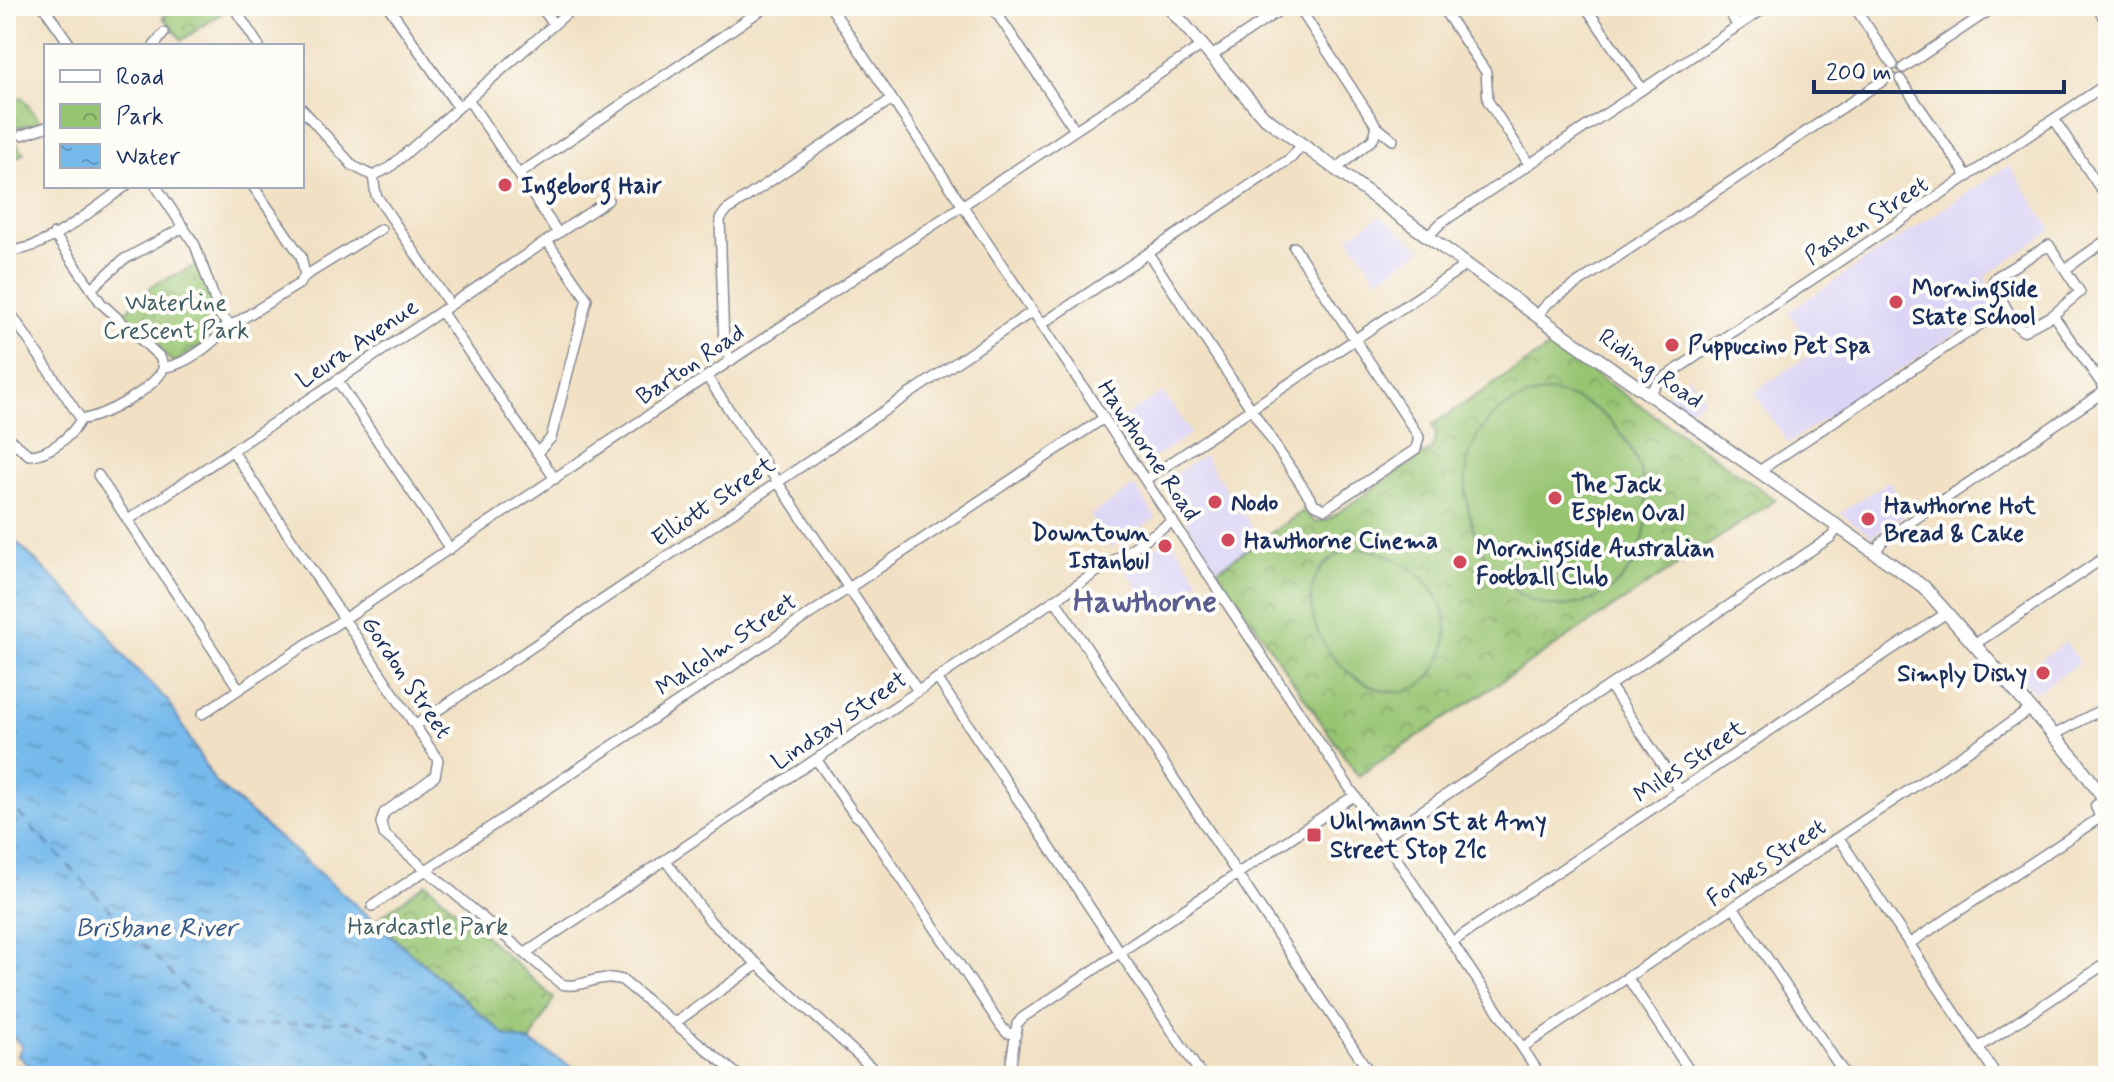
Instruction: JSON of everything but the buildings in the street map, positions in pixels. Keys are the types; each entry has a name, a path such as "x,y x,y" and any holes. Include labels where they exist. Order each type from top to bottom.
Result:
{"main road":[{"name":"Riding Road","path":"1168,6 1251,106 1537,316 1924,587 2092,783 2106,814 2108,832"}],"street":[{"path":"43,6 70,44"},
{"path":"233,6 258,44"},
{"path":"388,6 458,107"},
{"path":"540,6 554,24"},
{"path":"304,111 353,166 361,173 373,176 385,171 575,6"},
{"path":"519,174 767,6"},
{"name":"Hawthorne Road","path":"830,6 1541,1076"},
{"path":"992,6 1075,130"},
{"path":"1210,57 1286,6"},
{"path":"1298,6 1377,127 1393,140"},
{"path":"1441,6 1486,72 1488,101 1529,164"},
{"path":"1585,6 1642,89"},
{"path":"1725,6 1738,26"},
{"path":"1427,237 1441,223 1768,6"},
{"path":"1854,6 1898,66"},
{"path":"1537,316 1548,303 1895,78 1898,66 1996,6"},
{"path":"2096,6 2108,23"},
{"path":"156,44 164,33"},
{"name":"Barton Road","path":"202,714 1201,46"},
{"path":"1895,78 1968,177"},
{"name":"Pashen Street","path":"1649,394 1659,381 2108,83"},
{"path":"468,99 558,233"},
{"path":"731,361 724,346 720,219 726,211 892,99"},
{"path":"2054,119 2108,200"},
{"path":"1336,169 1373,139 1377,127"},
{"path":"22,135 44,128"},
{"path":"1042,324 1291,158 1302,145"},
{"path":"373,176 376,195 555,479"},
{"path":"6,250 30,249 123,188"},
{"path":"157,188 195,245 221,317 227,322 239,324 299,284 305,276 381,229"},
{"path":"254,188 301,256 305,276"},
{"name":"Leura Avenue","path":"128,520 608,200"},
{"path":"91,289 123,260 184,227"},
{"path":"54,234 109,313 160,357 164,367"},
{"path":"2067,268 2108,239"},
{"path":"537,453 551,438 587,299 547,241"},
{"path":"2049,245 2080,292 2053,315 2023,331 2005,308 1992,286 1993,280 2030,254 2049,245"},
{"path":"1148,253 1320,509 1416,449 1419,442 1417,432 1294,247"},
{"path":"1145,480 1466,265"},
{"path":"6,306 81,419"},
{"path":"1759,471 2005,308"},
{"name":"Elliott Street","path":"416,725 1033,311"},
{"path":"1874,552 1884,540 2107,389 2053,315"},
{"path":"81,419 100,417 154,382 164,367 177,364 220,335 227,322"},
{"path":"707,377 918,691"},
{"path":"337,380 450,549"},
{"name":"Malcolm Street","path":"372,906 1104,418"},
{"path":"6,436 29,455 36,455 71,434 81,419"},
{"name":"Gordon Street","path":"232,450 436,755 438,770 435,776 386,811 381,823 387,837 513,947 527,952 536,965 569,986 603,976 622,980 676,1022"},
{"path":"98,475 239,689"},
{"name":"Lindsay Street","path":"527,952 1173,521"},
{"path":"1383,837 1831,537 1839,527"},
{"path":"1975,644 2108,555"},
{"path":"1055,600 1372,1076"},
{"name":"Miles Street","path":"1452,942 1948,612"},
{"path":"937,678 1202,1076"},
{"path":"1610,686 1680,791"},
{"path":"2054,735 2108,706"},
{"name":"Forbes Street","path":"1523,1047 2031,709"},
{"path":"816,759 854,814 862,820 1001,1026 1007,1033 1016,1034"},
{"path":"1009,1076 1022,1018 1355,795"},
{"path":"1909,944 2106,814"},
{"path":"1839,838 1997,1076"},
{"path":"666,861 702,913 881,1076"},
{"path":"1734,908 1846,1076"},
{"path":"1978,1048 2108,962"},
{"path":"739,1076 676,1022 758,964"},
{"path":"1627,977 1693,1076"}],"shaded area":[{"name":"Morningside State School","path":"2009,165 2052,230 1987,275 1987,297 1994,308 1788,443 1754,392 1815,351 1788,312"},
{"path":"1380,216 1423,249 1378,279 1349,237"},
{"path":"1689,376 1704,399 1688,410 1667,394"},
{"path":"1163,392 1191,434 1148,461 1121,419"},
{"path":"1204,455 1261,541 1217,570 1162,483"},
{"path":"1889,481 1909,513 1872,536 1840,513"},
{"path":"1135,486 1156,518 1111,548 1090,516"},
{"path":"1170,537 1199,580 1153,611 1124,568"},
{"path":"2066,642 2080,663 2034,693 2018,674"}],"green space":[{"path":"179,6 217,6 222,13 182,40 163,17"},
{"path":"22,97 41,123 17,127 13,139 24,153 6,165 6,127 15,120 6,107"},
{"name":"Waterline Crescent Park","path":"199,264 218,320 218,334 174,363 120,317 153,285"},
{"path":"1553,345 1776,500 1358,776 1217,570 1303,511 1315,522 1327,520 1432,449 1436,434 1432,425"},
{"name":"The Jack Esplen Oval","path":"1549,392 1589,405 1618,430 1638,464 1646,501 1643,538 1629,571 1602,595 1563,606 1530,600 1502,578 1481,547 1468,510 1467,471 1478,435 1505,408"},
{"path":"1350,548 1370,550 1408,566 1424,579 1436,595 1444,613 1446,633 1442,655 1425,681 1403,691 1379,689 1354,676 1333,656 1317,630 1311,603 1317,575 1326,563"},
{"name":"Hardcastle Park","path":"426,883 554,998 530,1042 506,1036 375,921"}],"water":[{"name":"Brisbane River","path":"6,532 101,624 127,660 168,701 215,782 506,1036 530,1042 588,1076 38,1076 18,1055 22,1046 6,1029"}],"ferry route":[{"path":"6,800 222,1027 349,1021 428,1052 443,1076"}],"place":[{"name":"Ingeborg Hair","path":"505,185"},
{"name":"Morningside State School","path":"1896,302"},
{"name":"Puppuccino Pet Spa","path":"1672,345"},
{"name":"The Jack Esplen Oval","path":"1555,498"},
{"name":"Nodo","path":"1215,502"},
{"name":"Hawthorne Hot Bread & Cake","path":"1868,519"},
{"name":"Hawthorne Cinema","path":"1228,540"},
{"name":"Downtown Istanbul","path":"1165,546"},
{"name":"Morningside Australian Football Club","path":"1460,562"},
{"name":"Simply Dishy","path":"2043,673"},
{"name":"Uhlmann St at Amy Street Stop 21c","path":"1314,835"}],"district":[{"name":"Hawthorne","path":"1145,600"}]}
